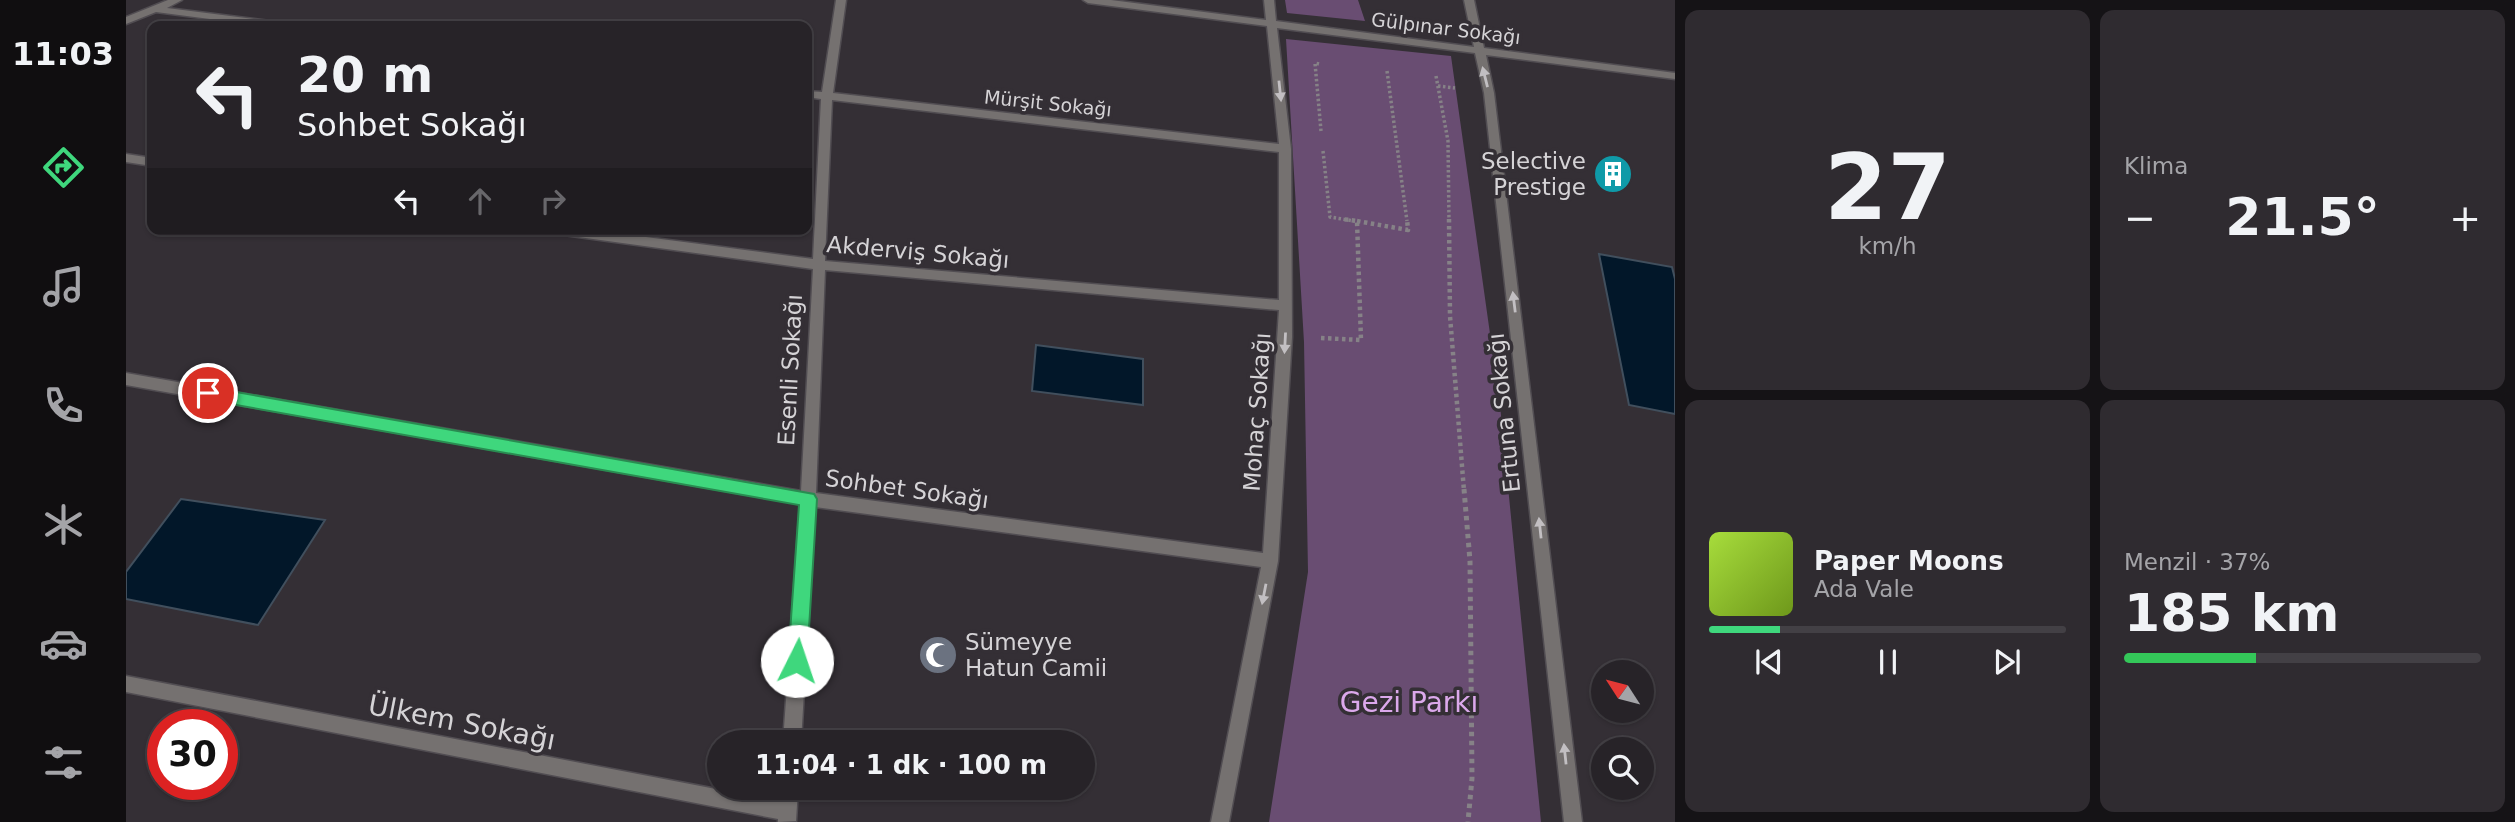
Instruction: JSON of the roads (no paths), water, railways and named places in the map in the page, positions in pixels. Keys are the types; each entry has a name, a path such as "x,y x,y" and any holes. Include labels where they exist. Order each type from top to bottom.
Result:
{"street":[{"path":"126,21 177,0"},
{"name":"Esenli Sokağı","path":"793,730 808,499 827,96 841,0"},
{"name":"Gülpınar Sokağı","path":"1088,0 1675,76"},
{"name":"Mohaç Sokağı","path":"1220,822 1270,561 1285,337 1285,149 1269,0"},
{"name":"Ertuna Sokağı","path":"1469,0 1492,119 1573,822"},
{"path":"153,9 247,21"},
{"name":"Mürşit Sokağı","path":"812,94 1285,149"},
{"path":"126,158 147,161"},
{"name":"Akderviş Sokağı","path":"594,235 820,265 1285,306"},
{"name":"Sohbet Sokağı","path":"126,379 808,499 1270,561"},
{"name":"Ülkem Sokağı","path":"126,684 787,817"}],"water":[{"path":"1599,254 1672,267 1675,279 1675,414 1629,405"},
{"path":"1036,345 1143,359 1143,405 1032,391"},
{"path":"181,499 325,520 258,625 126,599 126,572"}],"place":[{"name":"Selective Prestige","path":"1613,174"},
{"name":"Sümeyye Hatun Camii","path":"938,655"}],"park label":[{"name":"Gezi Parkı","path":"1409,702"}]}
